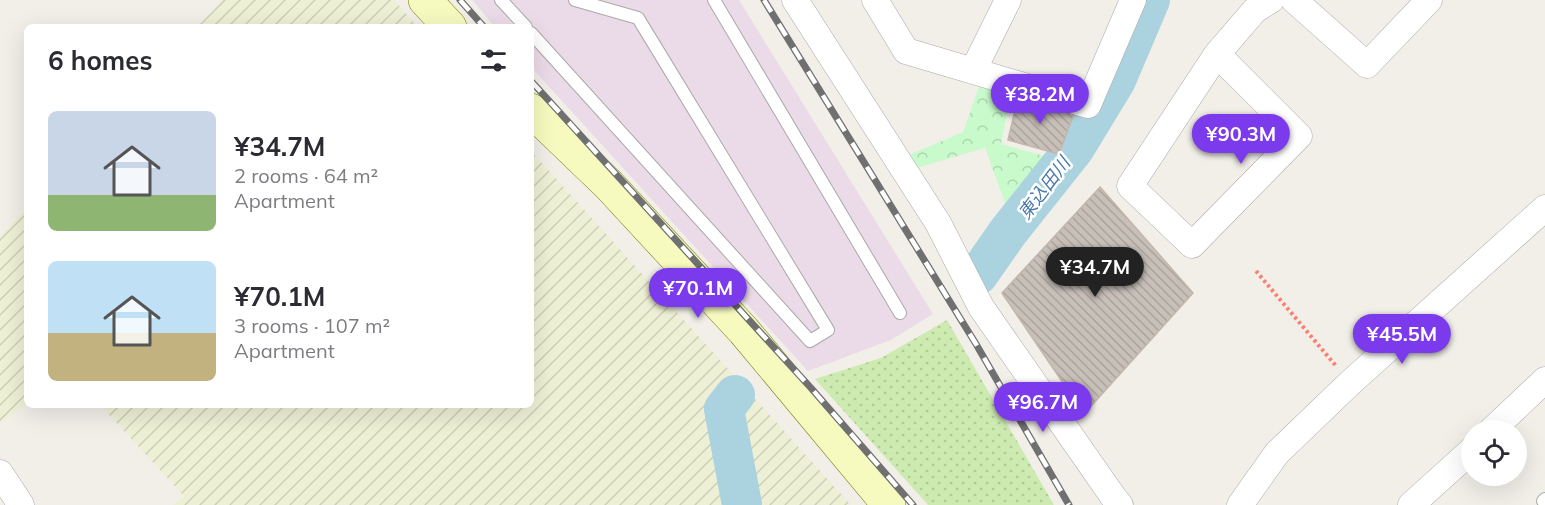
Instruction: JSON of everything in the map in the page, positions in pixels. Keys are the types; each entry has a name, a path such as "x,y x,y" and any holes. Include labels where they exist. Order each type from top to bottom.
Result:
{"street":[{"path":"425,0 447,24"},
{"path":"795,0 938,223 981,306 1120,505"},
{"path":"973,70 1008,0"},
{"path":"876,1 906,51 1088,105 1133,0"},
{"path":"1217,54 1299,136 1192,245 1130,186 1217,54 1255,10 1271,0"},
{"path":"1294,0 1367,65 1429,0"},
{"path":"534,113 609,185 736,323 889,505"},
{"path":"1240,505 1277,453 1350,383 1545,208"},
{"path":"1503,420 1545,380"},
{"path":"1411,505 1461,460"},
{"path":"0,473 21,505"}],"lane":[{"path":"501,0 523,24"},
{"path":"534,36 810,341 828,330 638,18 574,0"},
{"path":"714,0 900,313"}],"path":[{"path":"1256,271 1350,383"}],"shaded area":[{"path":"472,0 739,0 933,314 891,340 808,371 534,70 534,24 492,24"}],"green space":[{"path":"223,0 394,0 415,24 200,24"},
{"path":"980,84 1011,93 1001,144 1048,157 1008,211 985,148 913,169 911,154 963,132"},
{"path":"534,154 851,505 172,505 184,496 103,408 534,408"},
{"path":"24,210 24,406 0,423 0,236"},
{"path":"947,320 1054,505 928,505 815,379 881,358"}],"building":[{"path":"1018,97 1075,111 1059,154 1008,140"},
{"path":"1100,187 1193,293 1084,414 1002,293"}],"waterway":[{"name":"東込田川","path":"978,275 1008,232 1074,149 1116,80 1150,0"},
{"name":"東込田川","path":"735,395 724,409 742,505"}],"railway":[{"path":"460,0 481,24"},
{"path":"764,0 976,344 1069,505"},
{"path":"534,84 811,388 913,505"}]}
